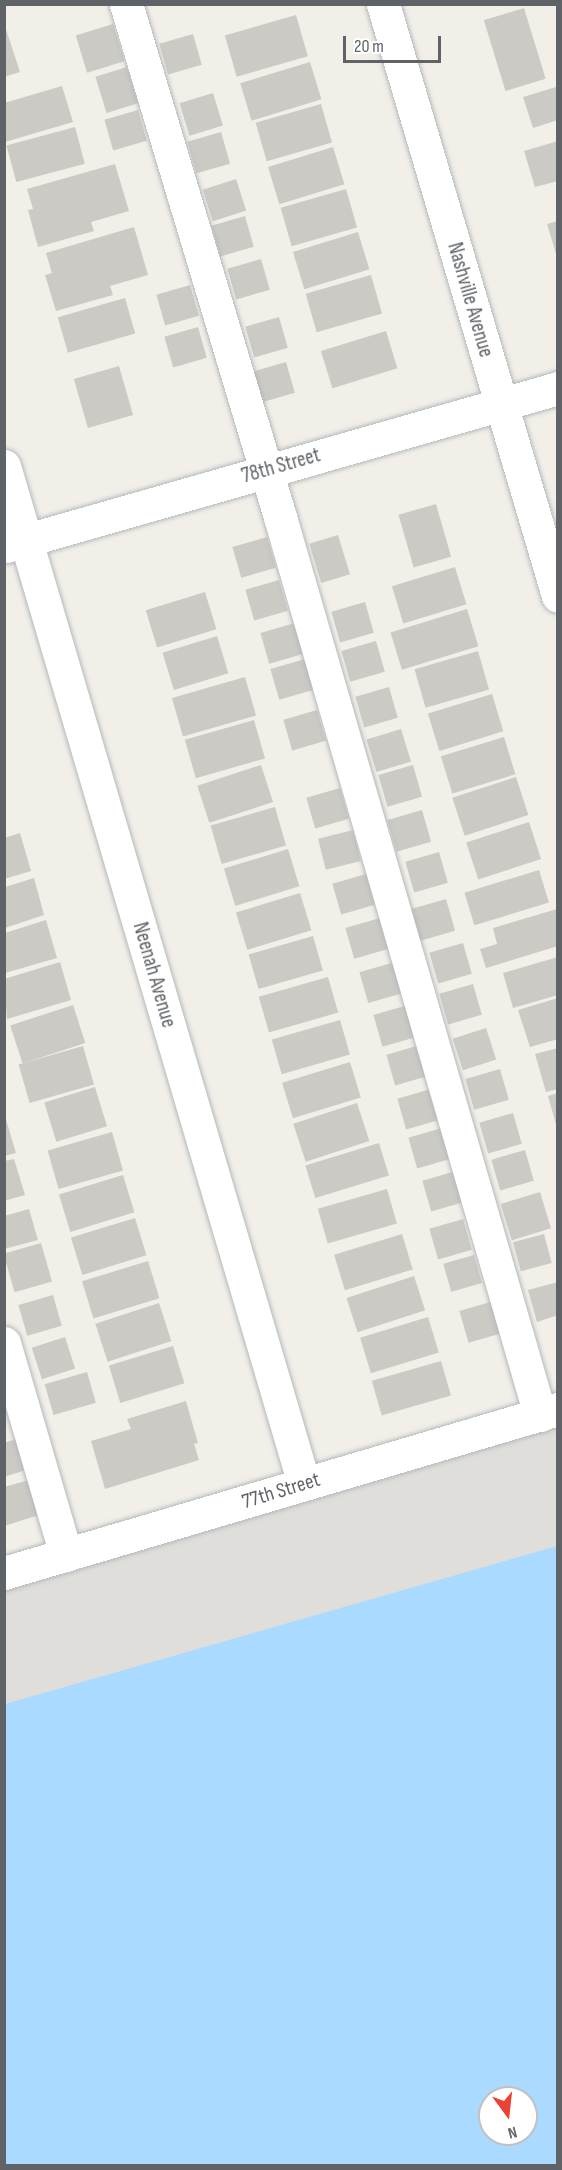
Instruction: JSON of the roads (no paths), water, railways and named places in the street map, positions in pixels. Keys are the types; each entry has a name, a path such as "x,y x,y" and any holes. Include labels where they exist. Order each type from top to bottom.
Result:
{"street":[{"path":"126,4 549,1412"},
{"name":"Nashville Avenue","path":"383,4 558,596"},
{"name":"78th Street","path":"15,543 266,469 558,388"},
{"name":"Neenah Avenue","path":"4,466 15,543 304,1484"},
{"path":"4,1343 66,1556"},
{"name":"77th Street","path":"4,1573 549,1412"}],"water":[{"path":"557,1546 557,2165 5,2165 5,1704"}]}
